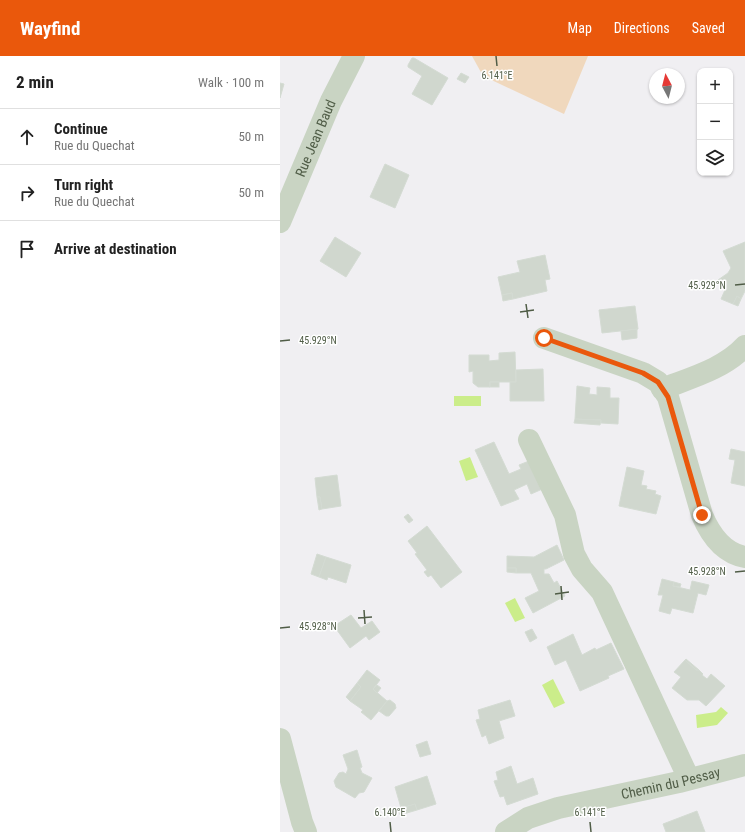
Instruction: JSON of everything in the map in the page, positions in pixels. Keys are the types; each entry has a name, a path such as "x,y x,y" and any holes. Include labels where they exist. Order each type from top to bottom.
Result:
{"street":[{"name":"Rue Jean Baud","path":"280,222 331,101 354,56"},
{"path":"544,338 643,373 658,382 668,397 706,526 719,543 734,554 745,557"},
{"path":"662,389 715,368 732,358 745,346"},
{"path":"529,440 565,515 574,554 582,569 602,592 689,779"},
{"path":"280,739 306,832"},
{"name":"Chemin du Pessay","path":"506,832 528,818 558,808 745,765"}],"shaded area":[{"path":"472,56 588,56 564,114 483,76"},
{"path":"454,396 481,396 481,406 454,406"},
{"path":"470,457 478,477 466,481 459,461"},
{"path":"515,598 525,618 515,622 505,603"},
{"path":"553,679 565,703 554,708 542,685"},
{"path":"721,707 728,713 717,725 697,728 696,715 716,712"}],"building":[{"path":"412,58 448,78 432,105 412,94 422,76 408,67"},
{"path":"461,73 469,77 465,83 457,79"},
{"path":"280,83 284,84 280,98"},
{"path":"385,164 409,175 395,208 370,197"},
{"path":"335,237 361,253 346,277 320,261"},
{"path":"745,242 745,291 741,299 737,296 733,304 721,299 725,290 718,280 728,273 731,268 723,251"},
{"path":"545,255 550,279 545,280 547,291 513,299 512,293 502,295 498,277 520,272 517,261"},
{"path":"512,293 513,299 503,301 502,295"},
{"path":"737,296 741,299 738,306 733,304"},
{"path":"635,306 638,329 602,333 599,310"},
{"path":"637,329 637,338 622,340 621,331"},
{"path":"515,352 516,382 490,382 490,387 478,387 473,383 473,371 469,372 469,355 489,355 489,361 499,360 499,353"},
{"path":"543,369 544,401 510,401 510,382 516,382 516,370"},
{"path":"490,382 499,382 499,387 490,387"},
{"path":"577,386 590,388 589,394 597,395 597,387 610,388 610,398 619,398 618,424 601,423 601,420 575,419"},
{"path":"575,419 601,420 600,425 574,423"},
{"path":"494,442 509,474 521,469 519,465 534,459 547,487 531,494 527,484 514,490 519,499 501,506 475,450"},
{"path":"731,449 745,452 745,486 731,483 735,460 729,459"},
{"path":"627,467 644,471 641,485 647,486 646,489 656,491 655,494 661,496 656,514 619,506"},
{"path":"337,475 341,506 322,509 320,497 317,497 315,478"},
{"path":"317,497 320,497 322,509 319,510"},
{"path":"408,514 413,520 409,523 404,517"},
{"path":"427,526 462,572 441,588 431,575 428,577 424,572 427,570 415,554 417,553 408,541"},
{"path":"557,545 564,560 544,569 544,574 549,574 554,583 557,581 565,596 533,613 525,598 539,591 531,573 516,573 516,568 507,568 507,556 534,557"},
{"path":"317,554 326,557 319,577 311,574"},
{"path":"326,557 351,565 346,583 328,577 327,580 319,577"},
{"path":"507,568 516,568 516,573 507,572"},
{"path":"662,579 674,582 673,586 690,590 692,581 709,585 706,595 698,593 693,613 672,608 670,614 659,611 663,595 658,595"},
{"path":"674,582 681,584 680,587 673,586"},
{"path":"351,615 361,628 372,621 380,632 369,640 366,636 350,648 334,626"},
{"path":"532,629 537,638 530,642 525,632"},
{"path":"573,634 582,655 595,648 596,650 611,643 624,669 608,676 609,678 580,691 566,660 555,665 547,647"},
{"path":"686,659 699,670 696,670 685,660"},
{"path":"685,660 696,670 699,670 707,679 711,674 725,686 706,706 699,700 687,700 672,688 681,677 674,672"},
{"path":"367,670 380,680 373,689 387,701 371,720 361,712 363,710 350,701 361,687 357,683"},
{"path":"357,683 361,687 350,701 346,697"},
{"path":"377,685 381,688 377,693 373,689"},
{"path":"390,700 395,704 396,708 389,716 386,716 379,711 387,701"},
{"path":"510,700 515,716 499,721 504,738 489,744 486,735 482,737 476,720 480,719 478,710"},
{"path":"427,741 431,754 420,757 416,745"},
{"path":"357,750 362,767 360,768 362,773 372,778 364,792 359,793 355,798 336,787 334,781 339,773 343,772 346,774 348,769 343,755"},
{"path":"511,766 517,784 533,778 538,794 507,805 504,796 500,797 494,781 498,780 496,772"},
{"path":"427,776 436,804 417,810 415,804 401,808 395,787"},
{"path":"415,804 417,810 400,815 398,809"},
{"path":"697,811 705,832 666,832 663,824"}],"route":[{"path":"544,338 643,373 658,382 668,397 702,515"}]}
